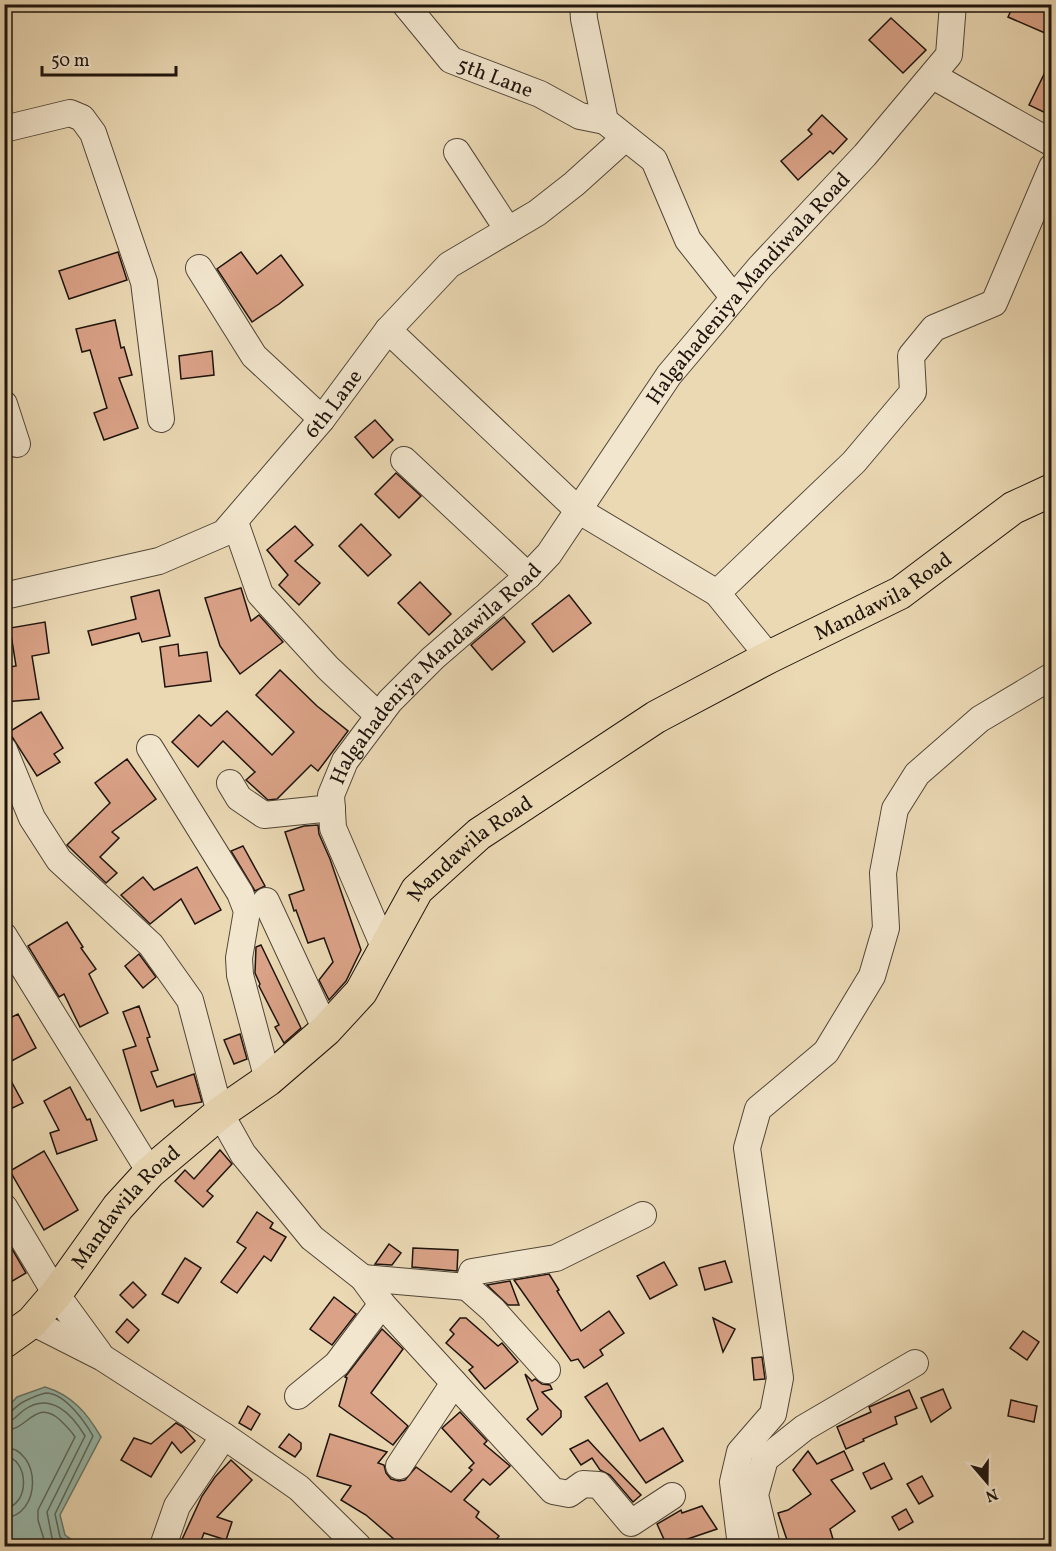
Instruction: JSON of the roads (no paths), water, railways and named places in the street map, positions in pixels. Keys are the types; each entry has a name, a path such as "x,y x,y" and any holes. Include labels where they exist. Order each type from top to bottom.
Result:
{"main road":[{"name":"Mandawila Road","path":"4,1342 32,1322 56,1294 118,1207 150,1172 220,1113 268,1080 326,1030 361,992 417,890 479,834 656,717 769,657 900,593 1013,508 1052,490"}],"street":[{"name":"5th Lane","path":"405,4 451,60 540,94 579,116 605,121"},
{"path":"583,4 605,121 654,160 688,240 734,298"},
{"name":"Halgahadeniya Mandiwala Road","path":"578,510 669,375 774,252 865,155 949,55 953,4"},
{"path":"933,75 1052,143"},
{"path":"4,129 70,113 82,118 93,133 144,282 161,418"},
{"name":"6th Lane","path":"4,596 159,561 224,533 236,522 322,419 388,330 449,265 546,206 625,138"},
{"path":"457,152 507,230"},
{"path":"717,593 854,462 913,392 911,356 934,328 994,303 1052,167"},
{"path":"199,268 254,356 322,419"},
{"path":"388,330 578,510 717,593 769,657"},
{"path":"4,404 17,444"},
{"path":"404,460 528,576"},
{"name":"Halgahadeniya Mandawila Road","path":"385,949 333,828 331,795 345,761 390,701 433,658 528,576 549,554 578,510"},
{"path":"236,522 260,594 328,668 379,716"},
{"path":"741,1546 733,1482 740,1452 773,1414 780,1378 747,1148 758,1109 826,1052 872,976 886,928 883,873 895,809 917,774 980,718 1052,676"},
{"path":"150,748 240,893 247,911 239,958 240,975 268,1080"},
{"path":"4,750 32,818 59,860 151,945 190,1000 220,1113 243,1154 312,1238 363,1278 382,1304 553,1491 569,1494 583,1484 599,1485 631,1523 672,1496"},
{"path":"230,783 239,798 264,815 332,808"},
{"path":"266,902 326,1030"},
{"path":"4,936 150,1172"},
{"path":"4,1207 56,1294 103,1358"},
{"path":"467,1287 472,1272 556,1258 643,1215"},
{"path":"363,1278 467,1287 494,1310 547,1370"},
{"path":"298,1396 337,1364 382,1304"},
{"path":"32,1322 103,1358 224,1436 299,1488 348,1542"},
{"path":"767,1546 755,1495 765,1459 804,1428 915,1363"},
{"path":"399,1466 454,1383"},
{"path":"163,1546 177,1506 224,1436"}],"water":[{"path":"45,1387 55,1390 78,1406 101,1437 60,1515 65,1535 81,1546 5,1546 5,1505 10,1484 5,1456 5,1410 17,1397"}]}
